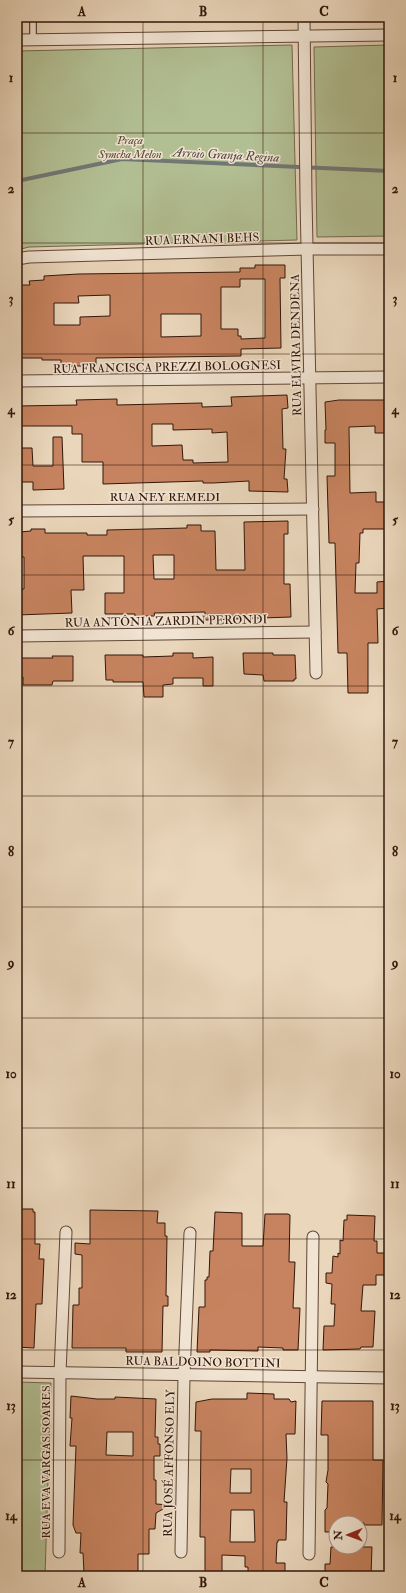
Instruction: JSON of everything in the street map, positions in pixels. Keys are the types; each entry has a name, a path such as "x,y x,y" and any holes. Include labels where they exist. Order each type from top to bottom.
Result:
{"street":[{"name":"RUA ELVIRA DENDENA","path":"304,17 306,199 316,674"},
{"path":"17,40 389,35"},
{"name":"RUA ERNANI BEHS","path":"17,259 37,256 308,249 389,249"},
{"name":"RUA FRANCISCA PREZZI BOLOGNESI","path":"17,381 389,377"},
{"name":"RUA NEY REMEDI","path":"17,511 313,509"},
{"name":"RUA ANTÔNIA ZARDIN PERONDI","path":"17,636 315,632"},
{"name":"RUA EVA VARGAS SOARES","path":"59,1552 60,1373 66,1232"},
{"name":"RUA JOSÉ AFFONSO ELY","path":"181,1552 184,1375 190,1233"},
{"path":"309,1554 310,1377 313,1237"},
{"name":"RUA BALDOINO BOTTINI","path":"17,1372 389,1378"}],"lane":[{"path":"33,17 33,40"}],"green space":[{"name":"Praça Symcha Melon","path":"292,45 297,240 29,247 17,250 17,51"},
{"path":"389,45 389,236 317,237 314,47"},
{"path":"17,1382 51,1383 45,1576 17,1576"}],"building":[{"path":"255,265 285,265 285,278 280,278 281,348 241,349 241,356 96,358 96,365 81,366 61,366 61,360 21,358 21,329 17,329 18,313 20,313 20,285 30,285 29,281 44,280 44,276 78,274 240,272 240,268 255,268","holes":["240,279 265,279 265,338 241,339 241,336 238,336 238,329 221,329 221,287 240,287","110,295 110,316 80,317 80,325 54,325 54,303 79,303 78,296","161,314 201,314 201,336 161,337"]},
{"path":"287,395 288,408 282,409 283,449 286,449 284,479 287,479 288,492 249,491 249,481 213,483 203,483 203,481 103,484 103,462 82,462 82,434 72,434 72,426 17,426 17,406 77,405 76,400 117,399 117,405 202,403 202,407 232,406 231,397","holes":["152,424 173,424 173,430 212,429 212,433 227,432 228,462 193,463 193,460 183,460 182,445 152,446"]},
{"path":"339,400 389,400 389,425 385,425 385,433 375,433 375,426 349,427 350,493 376,492 376,502 389,502 389,529 363,529 363,533 360,533 359,563 356,563 355,593 377,593 377,582 389,581 389,608 377,609 378,643 368,643 368,693 348,693 347,653 338,653 335,543 329,543 327,476 335,476 335,443 325,443 325,402"},
{"path":"53,437 62,437 64,489 33,490 33,482 17,482 17,448 32,448 33,466 53,466"},
{"path":"288,521 288,534 284,534 284,584 290,584 291,617 205,620 205,612 154,613 155,616 105,614 105,593 124,593 124,556 83,556 84,590 71,590 72,613 17,615 17,589 24,589 24,557 17,557 17,536 20,536 20,532 31,531 31,529 45,529 45,533 87,533 87,535 107,535 107,530 187,528 187,525 201,525 201,531 215,531 216,570 245,570 244,522","holes":["153,555 174,555 174,579 154,579"]},
{"path":"173,653 193,653 193,658 213,657 213,686 203,686 203,678 173,678 173,684 163,685 163,697 144,697 143,682 113,682 113,680 106,680 105,655 143,655 143,657 173,656"},
{"path":"243,653 295,655 296,679 294,679 294,681 264,681 263,675 244,674"},
{"path":"52,656 73,656 73,681 53,681 52,685 23,685 23,677 17,677 17,658 53,658"},
{"path":"17,1209 33,1209 33,1212 35,1212 35,1244 40,1244 39,1259 44,1259 42,1304 36,1304 34,1348 17,1347"},
{"path":"90,1210 158,1211 157,1223 165,1223 165,1236 167,1236 166,1296 168,1296 168,1306 163,1306 162,1352 126,1352 126,1348 72,1348 73,1305 79,1305 79,1288 82,1288 82,1255 75,1254 75,1243 90,1244"},
{"path":"215,1212 242,1213 242,1246 263,1246 265,1214 290,1215 289,1262 295,1262 293,1308 300,1308 298,1350 258,1347 258,1351 210,1350 210,1352 197,1352 199,1307 205,1307 205,1280 209,1277 210,1251 213,1251"},
{"path":"347,1215 375,1216 374,1241 377,1241 377,1253 389,1253 389,1265 386,1265 386,1275 376,1275 376,1285 363,1285 361,1311 375,1311 373,1347 361,1347 360,1349 323,1350 324,1326 334,1326 335,1304 331,1304 332,1284 326,1283 326,1273 332,1273 333,1256 338,1257 338,1253 340,1254 340,1240 343,1241 344,1220 347,1220"},
{"path":"247,1393 274,1394 274,1399 289,1399 291,1402 296,1401 295,1434 286,1434 287,1458 284,1502 287,1502 286,1540 278,1540 277,1542 276,1563 285,1563 285,1573 248,1573 248,1567 245,1567 245,1556 222,1555 222,1573 205,1573 205,1537 200,1537 201,1431 195,1431 196,1402 212,1399 247,1399","holes":["231,1469 251,1469 251,1493 230,1493","231,1510 254,1510 255,1542 230,1542"]},
{"path":"71,1396 97,1399 115,1399 115,1397 156,1399 155,1437 158,1437 158,1444 160,1444 160,1456 154,1456 156,1504 170,1505 156,1513 155,1529 149,1529 149,1554 138,1554 138,1572 84,1573 83,1553 80,1553 81,1533 76,1533 73,1525 76,1446 70,1446 72,1418 70,1418","holes":["107,1432 133,1432 133,1456 106,1455"]},
{"path":"322,1401 373,1401 373,1460 383,1460 382,1525 368,1525 368,1515 328,1515 328,1532 325,1532 325,1510 327,1508 328,1484 326,1482 328,1470 328,1435 321,1435"},
{"path":"368,1547 372,1547 371,1576 325,1575 325,1564 330,1564 331,1555 368,1555"}],"waterway":[{"name":"Arroio Granja Regina","path":"17,181 122,159 389,171"}]}
